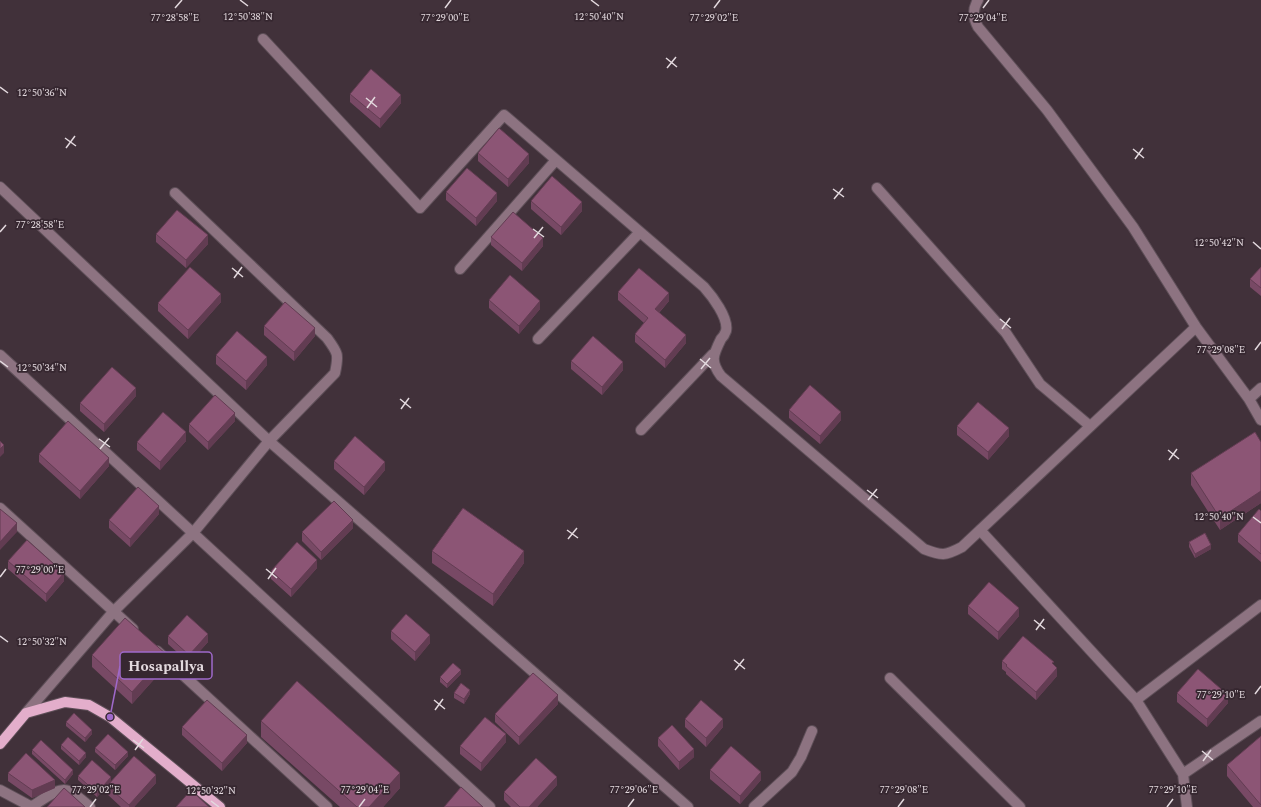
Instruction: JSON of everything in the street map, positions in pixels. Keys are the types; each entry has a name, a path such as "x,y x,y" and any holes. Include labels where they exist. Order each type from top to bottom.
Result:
{"main road":[{"path":"0,744 26,713 65,702 88,705 110,717 220,807"}],"street":[{"path":"978,0 974,10 974,20 978,27 1047,110 1132,227 1196,327 1249,399 1261,420"},
{"path":"263,39 420,208 504,115 704,287 717,303 724,318 726,330 713,354 641,430"},
{"path":"460,269 556,160"},
{"path":"0,187 269,442 688,807"},
{"path":"877,188 1006,333 1040,384 1090,426"},
{"path":"26,713 114,611 193,533 269,442 335,372 338,359 337,352 327,338 175,193"},
{"path":"538,339 640,232"},
{"path":"713,354 715,365 721,376 924,549 936,554 948,555 962,547 1196,327"},
{"path":"0,355 490,807"},
{"path":"1249,399 1261,388"},
{"path":"0,508 327,807"},
{"path":"980,530 1136,700 1183,774 1187,807"},
{"path":"1136,700 1261,605"},
{"path":"890,678 1020,807"},
{"path":"1183,774 1261,721"},
{"path":"754,807 792,772 801,757 812,731"},
{"path":"0,790 30,806 58,791 69,791 90,807"}],"building":[{"path":"371,69 401,95 380,119 350,94"},
{"path":"499,128 529,154 508,179 478,153"},
{"path":"467,168 497,193 476,218 446,192"},
{"path":"552,176 582,202 561,227 531,201"},
{"path":"177,210 208,235 186,260 156,234"},
{"path":"513,212 543,238 522,263 491,237"},
{"path":"190,267 221,294 188,330 158,303"},
{"path":"1261,267 1261,288 1250,279"},
{"path":"639,268 669,293 655,309 686,335 665,360 635,334 648,318 618,292"},
{"path":"510,275 540,301 519,326 489,300"},
{"path":"285,302 315,328 294,352 264,326"},
{"path":"237,331 267,357 246,381 216,355"},
{"path":"593,336 623,362 602,387 571,361"},
{"path":"112,367 136,388 104,424 80,403"},
{"path":"810,385 841,412 820,436 789,410"},
{"path":"215,395 235,413 208,442 189,424"},
{"path":"978,402 1009,428 988,452 957,426"},
{"path":"163,412 186,432 160,462 137,442"},
{"path":"68,421 109,458 80,491 39,454"},
{"path":"1255,432 1261,442 1261,491 1220,518 1191,473"},
{"path":"355,436 385,462 364,487 334,461"},
{"path":"0,441 4,445 0,449"},
{"path":"138,487 159,506 130,539 109,520"},
{"path":"334,501 353,520 321,552 302,532"},
{"path":"463,508 524,551 493,594 432,551"},
{"path":"0,509 17,523 0,542"},
{"path":"1259,509 1261,511 1261,554 1238,534"},
{"path":"1205,533 1211,545 1195,554 1189,542"},
{"path":"27,540 64,573 46,594 8,561"},
{"path":"297,542 317,560 291,589 271,571"},
{"path":"989,582 1019,608 998,632 968,606"},
{"path":"406,614 430,635 415,652 391,631"},
{"path":"187,615 208,634 189,655 168,636"},
{"path":"125,618 166,654 132,692 92,655"},
{"path":"1023,636 1054,662 1052,663 1057,668 1036,692 1002,661"},
{"path":"453,663 461,670 447,684 440,677"},
{"path":"1198,669 1228,695 1207,719 1177,693"},
{"path":"533,673 558,695 519,737 495,714"},
{"path":"297,681 400,773 369,807 357,807 261,721"},
{"path":"461,683 470,690 464,699 454,693"},
{"path":"207,700 247,735 222,763 182,727"},
{"path":"701,700 723,719 706,738 685,719"},
{"path":"74,713 92,730 85,738 66,722"},
{"path":"485,717 506,734 481,763 460,746"},
{"path":"672,725 694,749 679,762 658,738"},
{"path":"108,734 128,752 115,765 95,748"},
{"path":"1261,736 1261,805 1227,765"},
{"path":"68,737 86,753 79,761 61,745"},
{"path":"41,740 73,770 65,780 32,750"},
{"path":"731,746 761,772 740,796 710,770"},
{"path":"26,753 55,780 32,790 8,773"},
{"path":"134,756 156,775 129,805 107,786"},
{"path":"536,758 557,777 529,807 520,807 504,792"},
{"path":"92,760 111,777 97,793 78,776"},
{"path":"461,787 483,807 444,807"},
{"path":"64,788 85,807 47,807"},
{"path":"191,790 209,807 176,807"}],"place":[{"name":"Hosapallya","path":"110,717"}]}
